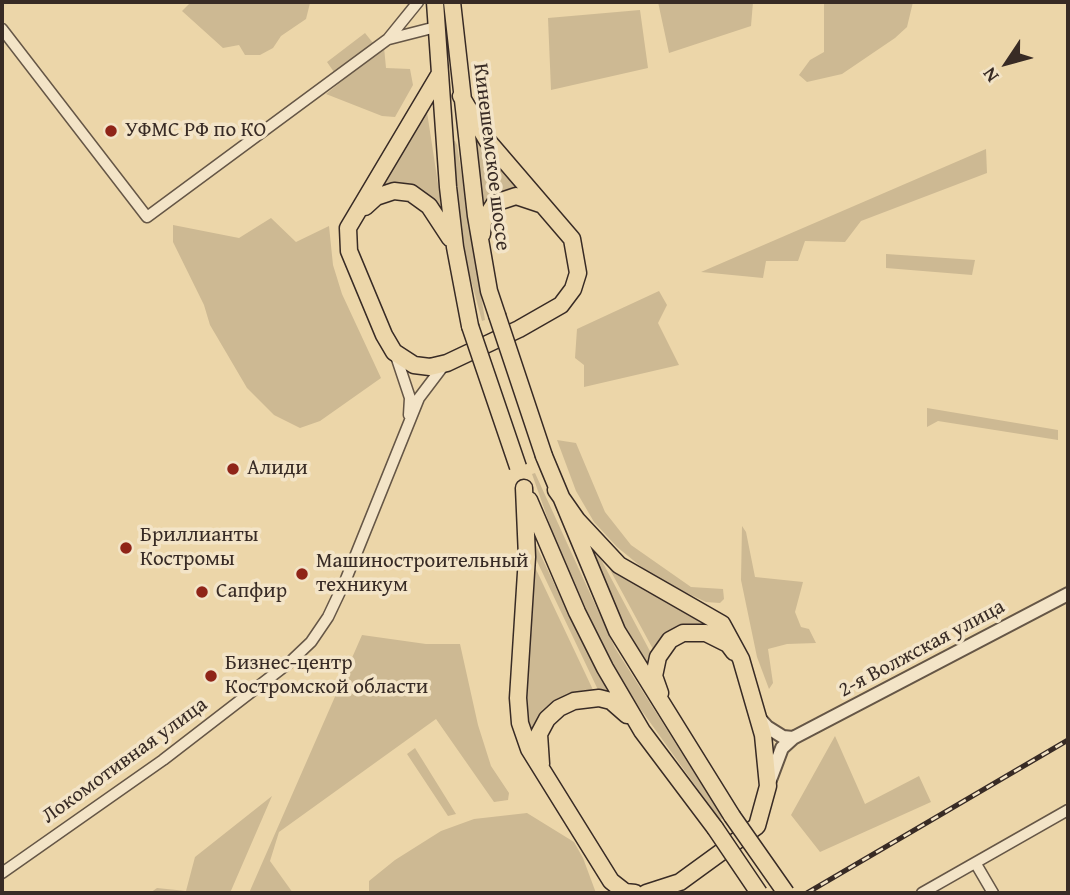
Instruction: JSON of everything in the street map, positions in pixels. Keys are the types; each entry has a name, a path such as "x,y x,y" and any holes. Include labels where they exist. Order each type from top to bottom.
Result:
{"main road":[{"path":"435,2 455,247 470,326 524,488 577,612 642,731 760,893"},
{"name":"Кинешемское шоссе","path":"452,2 482,258 497,315 556,490"},
{"path":"439,75 348,228 349,251 394,352 414,365 430,367 447,363 519,330 561,305 573,289 578,274 572,239 487,140 461,96"},
{"path":"358,213 376,197 394,191 411,193 429,206 455,247"},
{"path":"482,258 482,222 495,203 516,196 546,207"},
{"path":"524,488 527,557 517,698 520,723 542,769 611,881 625,892 635,893"},
{"path":"556,490 577,520 619,565 648,584 713,617 732,638 741,659 763,735 768,786 762,817 748,835 680,881 646,893"},
{"path":"556,490 617,631 732,816 786,893"},
{"path":"666,711 654,677 658,657 670,640 683,633 706,633 727,644 741,659"},
{"path":"542,769 538,749 539,734 547,719 559,708 574,701 599,698 611,701 642,731"}],"street":[{"path":"2,29 147,217 388,39 418,2"},
{"path":"388,39 436,27"},
{"path":"394,352 410,398 408,425"},
{"name":"Локомотивная улица","path":"2,873 163,760 290,662 311,642 328,617 346,579 408,425 432,377 447,363"},
{"name":"2-я Волжская улица","path":"793,738 1068,594"},
{"path":"757,716 766,727 783,737 793,738"},
{"path":"768,786 782,748 793,738"},
{"path":"922,893 1068,810"},
{"path":"976,864 993,893"}],"shaded area":[{"path":"191,2 310,3 306,19 281,36 273,48 260,55 245,55 239,45 223,48 182,11"},
{"path":"658,2 753,2 751,26 669,53"},
{"path":"824,2 913,2 907,27 895,38 842,74 807,82 799,75 810,60 824,52"},
{"path":"640,10 648,68 551,90 548,18"},
{"path":"365,33 373,43 334,72 327,62"},
{"path":"384,47 386,68 410,69 413,85 395,117 382,116 326,94"},
{"path":"427,112 442,210 431,199 392,185 379,187"},
{"path":"473,136 487,153 493,194 482,204"},
{"path":"450,141 455,141 457,145 485,320 482,321 462,246"},
{"path":"986,149 987,173 861,221 845,242 805,241 798,261 766,261 763,278 701,272"},
{"path":"490,154 524,191 511,189 495,193"},
{"path":"271,218 296,242 329,226 333,265 342,294 381,378 320,421 300,428 274,415 247,388 210,325 204,305 173,242 173,225 239,238"},
{"path":"886,254 975,260 972,275 886,268"},
{"path":"659,291 667,305 658,323 679,365 584,387 584,365 575,358 577,329"},
{"path":"927,408 1058,430 1058,440 938,421 927,427"},
{"path":"557,440 576,443 605,512 631,545 691,587 723,589 724,599 720,603 706,602 655,578 617,547 594,522 576,491"},
{"path":"535,473 615,648 723,818 720,820 639,707 607,654 558,548 532,474"},
{"path":"742,526 746,532 755,577 803,582 795,612 801,627 809,629 816,643 787,644 768,649 773,683 769,689 757,657 741,580"},
{"path":"578,532 596,550 652,655 646,671"},
{"path":"534,541 610,694 599,692 535,557"},
{"path":"602,555 717,630 704,628 654,651"},
{"path":"534,565 594,692 582,692 531,740 524,704"},
{"path":"362,635 426,644 460,644 478,725 491,766 509,793 508,800 494,802 436,719 279,832 270,861 293,893 249,893"},
{"path":"835,736 865,804 919,776 931,802 820,852 791,815"},
{"path":"415,748 456,814 448,816 407,754"},
{"path":"272,796 230,893 150,893 157,888 186,891 195,857"},
{"path":"527,813 574,842 596,893 369,893 369,881 395,860 441,831 474,819"}],"railway":[{"path":"807,893 1068,740"}],"place":[{"name":"УФМС РФ по КО","path":"111,131"},
{"name":"Алиди","path":"233,469"},
{"name":"Бриллианты Костромы","path":"126,548"},
{"name":"Машиностроительный техникум","path":"302,574"},
{"name":"Сапфир","path":"202,592"},
{"name":"Бизнес-центр Костромской области","path":"211,676"}]}
